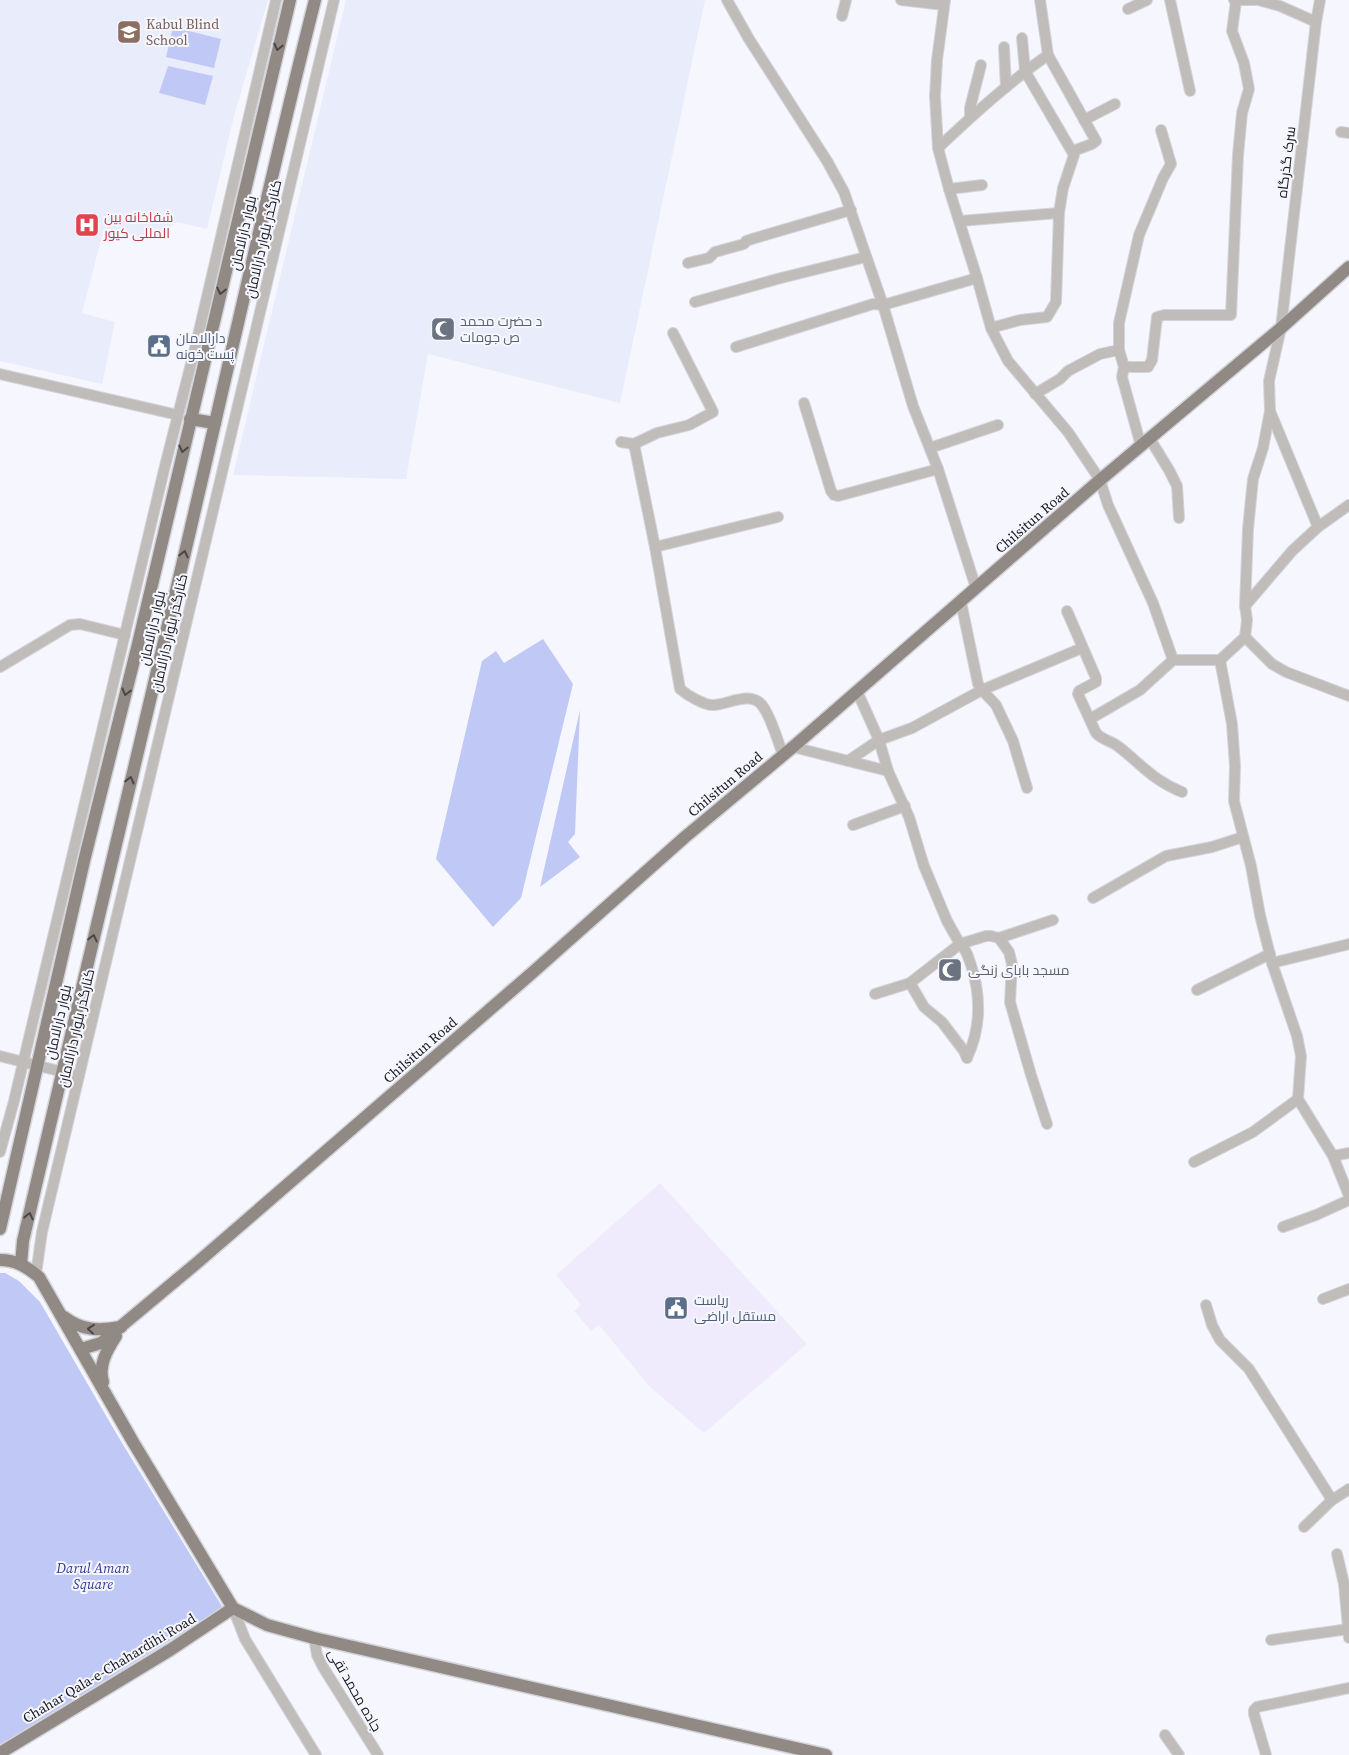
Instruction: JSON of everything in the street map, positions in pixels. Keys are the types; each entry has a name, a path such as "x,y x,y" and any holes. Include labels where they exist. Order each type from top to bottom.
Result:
{"main road":[{"name":"بلوار دارالامان","path":"0,1229 84,861 138,644 184,417 290,0"},
{"name":"بلوار دارالامان","path":"21,1264 24,1241 62,1071 258,234 315,0"},
{"name":"Chilsitun Road","path":"123,1326 328,1151 685,837 788,751 1349,267"},
{"path":"184,417 215,424"},
{"path":"0,1258 21,1264 39,1277 133,1442 233,1608 267,1625 314,1638 826,1755"},
{"path":"62,1316 74,1324 85,1328 104,1330 123,1326"},
{"path":"81,1349 101,1343 123,1326"},
{"path":"108,1398 101,1380 101,1368 106,1352 123,1326"},
{"name":"Chahar Qala-e-Chahardihi Road","path":"0,1753 170,1650 233,1608"}],"street":[{"path":"0,1152 125,635 184,417 212,276 276,0"},
{"name":"کنارگذر بلوار دارالامان","path":"36,1274 42,1232 334,0"},
{"path":"727,0 754,47 827,161 844,192 884,305 913,406 938,469 976,588"},
{"path":"842,16 846,0"},
{"path":"901,0 944,3 936,69 935,96 938,148 990,328 1008,361 1068,432 1100,480 1108,505 1153,603 1173,660"},
{"path":"1040,0 1048,55 1096,141 1073,151"},
{"path":"1128,9 1147,0"},
{"path":"1170,0 1190,91"},
{"path":"1124,367 1148,367 1152,360 1157,317 1164,315 1231,315 1238,155 1242,113 1249,89 1244,63 1232,31 1235,0 1280,3 1316,22"},
{"name":"سرک گذرگاه","path":"1270,412 1269,381 1280,328 1320,0"},
{"path":"990,328 1020,320 1047,317 1056,302 1059,212 1063,188 1074,155 1025,71 1022,38"},
{"path":"1004,47 1006,87"},
{"path":"938,148 1006,87 1048,55"},
{"path":"970,118 970,108 982,65"},
{"path":"1084,120 1115,104"},
{"path":"1161,130 1171,164 1163,178 1139,235 1119,323 1119,350 1124,367 1122,377 1146,442 1169,470 1177,486 1179,518"},
{"path":"949,189 982,185"},
{"path":"688,264 709,258 715,252 744,244 752,238 851,210"},
{"path":"960,221 1059,212"},
{"path":"695,302 866,257"},
{"path":"736,347 873,304 884,305 977,278"},
{"path":"621,442 634,444 657,433 689,425 712,412 673,333"},
{"path":"1035,394 1060,379 1068,370 1100,354 1119,350"},
{"path":"0,374 184,417"},
{"path":"804,403 834,495 838,496 938,469"},
{"path":"218,410 237,406"},
{"path":"1270,412 1318,527"},
{"path":"1090,720 1140,690 1173,660 1220,660 1245,637 1247,620 1245,606 1248,529 1253,479 1263,448 1270,412"},
{"path":"930,448 998,425"},
{"path":"634,444 655,547 680,689 686,695 713,705 746,698 761,704 788,751 848,761 888,771"},
{"path":"1245,606 1292,551 1318,527 1349,505"},
{"path":"655,547 778,517"},
{"path":"961,602 978,684 996,704 1013,741 1027,788"},
{"path":"1067,611 1096,678 1094,684 1079,691 1078,694 1097,735 1118,746 1149,774 1166,786 1182,792"},
{"path":"0,667 70,625 80,624 125,635"},
{"path":"1245,637 1272,664 1286,672 1349,696"},
{"path":"848,761 879,740 912,728 982,690 1082,648"},
{"path":"1220,660 1232,724 1235,766 1234,801 1251,866 1260,916 1271,958 1297,1036 1301,1056 1298,1100 1333,1156 1349,1196"},
{"path":"857,691 879,740 888,771 905,806 924,866 947,921 960,944 966,949 975,976 979,1004 978,1024 967,1058 964,1051 942,1022 924,1007 910,983"},
{"path":"853,826 905,806"},
{"path":"1093,898 1166,856 1212,847 1244,837"},
{"path":"875,994 910,983 960,944 986,936 999,938 1053,920"},
{"path":"999,938 1009,952 1012,964 1010,1002 1047,1124"},
{"path":"1197,990 1271,958 1349,944"},
{"path":"0,1056 79,1076"},
{"path":"1194,1162 1252,1132 1298,1100"},
{"path":"1333,1156 1349,1153"},
{"path":"1283,1227 1349,1200"},
{"path":"1323,1299 1349,1289"},
{"path":"1206,1306 1212,1325 1220,1340 1249,1369 1332,1500"},
{"path":"1304,1527 1332,1500 1349,1489"},
{"path":"1337,1554 1344,1584 1349,1638"},
{"path":"233,1608 245,1639 316,1755"},
{"path":"1271,1640 1349,1629"},
{"name":"جاده محمد تقی","path":"314,1638 317,1655 323,1667 378,1755"},
{"path":"1266,1755 1254,1714 1254,1710 1257,1707 1349,1688"},
{"path":"1165,1735 1179,1755"}],"shaded area":[{"name":"شفاخانه بین المللی کیور","path":"0,0 268,0 234,116 207,229 177,222 153,240 104,228 82,313 115,322 102,384 0,361"},
{"path":"346,0 705,0 620,403 428,354 406,479 233,475"},
{"name":"ریاست مستقل اراضی","path":"660,1183 807,1344 704,1433 650,1387 599,1325 591,1331 574,1311 581,1305 556,1275"}],"green space":[{"path":"173,27 221,39 214,68 166,57"},
{"path":"168,66 213,76 205,105 159,93"},
{"path":"543,639 573,684 521,898 493,927 436,859 482,661 496,651 504,663"},
{"path":"580,710 575,834 568,842 580,857 540,887"},
{"name":"Darul Aman Square","path":"0,1273 5,1273 19,1281 40,1302 119,1438 223,1608 0,1745"}],"place":[{"name":"Kabul Blind School","path":"129,32"},
{"name":"شفاخانه بین المللی کیور","path":"87,225"},
{"name":"د حضرت محمد ص جومات","path":"443,329"},
{"name":"دارالامان پُست خونه","path":"159,346"},
{"name":"مسجد بابای زنگی","path":"950,970"},
{"name":"ریاست مستقل اراضی","path":"676,1308"}]}
